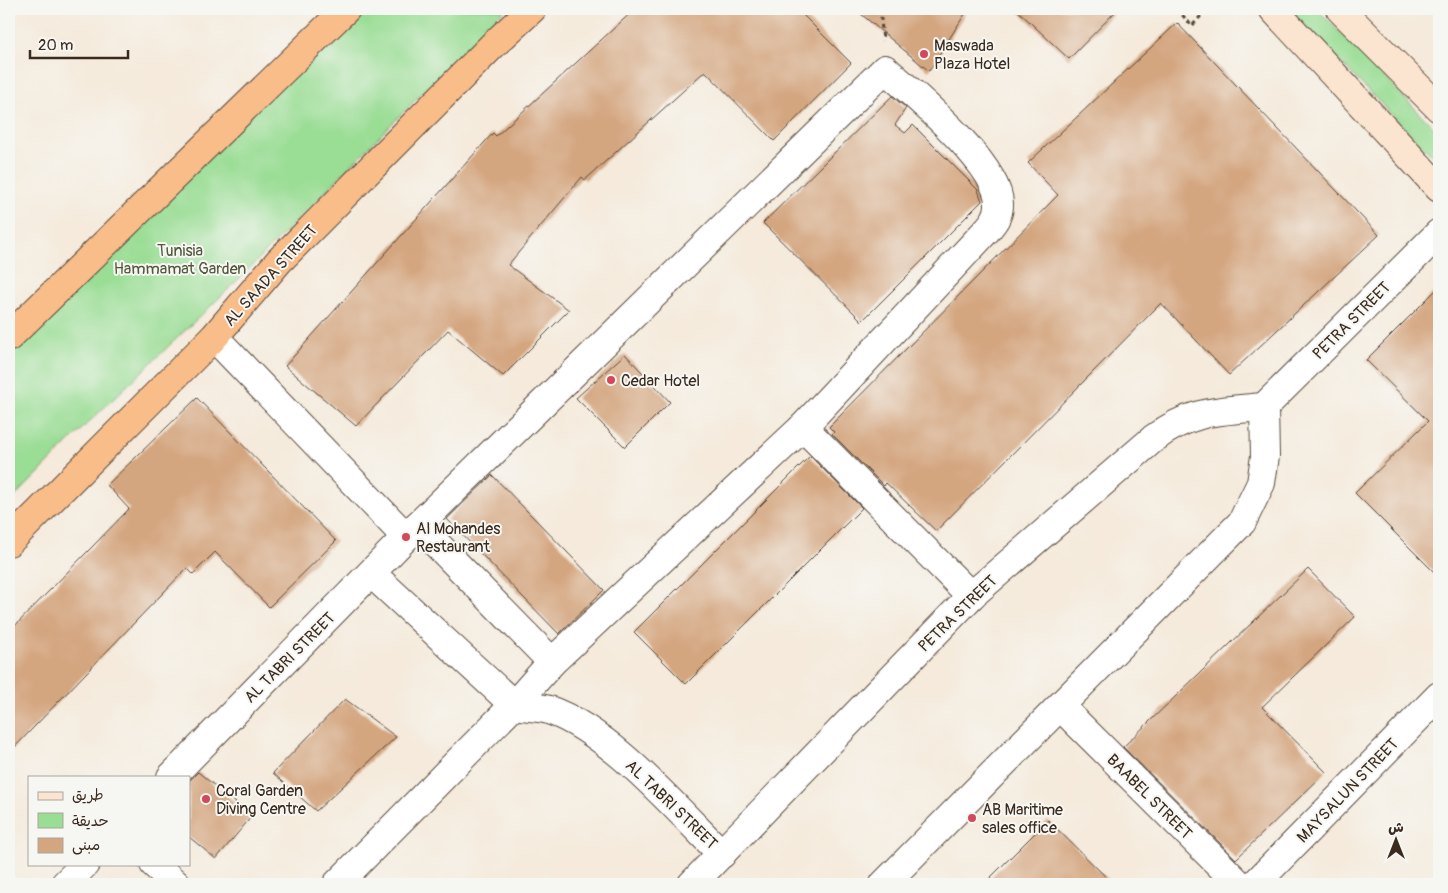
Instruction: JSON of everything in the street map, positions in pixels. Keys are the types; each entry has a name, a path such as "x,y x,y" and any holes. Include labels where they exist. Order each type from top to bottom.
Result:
{"highway":[{"path":"9,337 346,9"},
{"name":"AL SAADA STREET","path":"9,542 214,337 280,260 492,46 532,9"}],"main road":[{"path":"1272,9 1439,188"},
{"path":"1340,9 1439,108"}],"street":[{"name":"AL TABRI STREET","path":"172,776 372,574 412,531 885,69 938,116 986,168 1000,203 998,216 803,427"},
{"name":"PETRA STREET","path":"692,884 971,596 1174,424 1208,412 1264,407 1439,233"},
{"path":"214,337 412,531 552,662"},
{"path":"884,884 1242,522 1261,483 1264,456 1264,407"},
{"path":"337,884 514,705 552,662 803,427 971,596"},
{"path":"372,574 514,705"},
{"name":"MAYSALUN STREET","path":"1255,884 1439,696"},
{"name":"AL TABRI STREET","path":"514,705 548,710 596,736 624,757 722,854"},
{"name":"BAABEL STREET","path":"1061,707 1239,884"},
{"path":"65,884 83,866"},
{"path":"156,866 176,884"}],"path":[{"path":"1176,9 1192,26 1207,9"}],"green space":[{"name":"Tunisia Hammamat Garden","path":"359,9 505,9 239,279 87,424 9,503 9,349"},
{"path":"1288,9 1317,9 1439,133 1439,163"}],"building":[{"path":"635,9 797,9 851,63 774,141 705,71 585,180 582,177 508,265 569,310 503,376 448,330 356,426 285,366 493,133 496,136"},
{"name":"Maswada Plaza Hotel","path":"855,9 968,9 929,71"},
{"path":"1016,9 1118,9 1069,59"},
{"path":"1177,23 1379,235 1229,375 1161,303 936,531 886,483 884,486 832,434 834,432 829,427 1058,195 1028,163"},
{"path":"892,96 906,108 895,125 905,133 913,125 978,190 982,201 862,321 763,223"},
{"path":"1439,287 1439,577 1355,493 1428,421 1366,360"},
{"path":"625,354 670,402 625,447 576,398"},
{"path":"197,398 336,541 269,607 215,552 193,574 187,568 9,753 9,632 129,509 107,485"},
{"path":"810,456 862,508 686,684 634,632"},
{"path":"492,475 604,590 559,634 447,519"},
{"path":"1308,569 1355,617 1262,707 1326,772 1236,859 1123,747"},
{"path":"345,699 396,737 316,811 273,773"},
{"path":"198,772 252,816 216,859 190,838 190,780"},
{"path":"1048,820 1113,884 984,884"}],"place":[{"name":"Maswada Plaza Hotel","path":"924,54"},
{"name":"Cedar Hotel","path":"611,380"},
{"name":"Al Mohandes Restaurant","path":"406,537"},
{"name":"Coral Garden Diving Centre","path":"206,799"},
{"name":"AB Maritime sales office","path":"972,818"}]}
